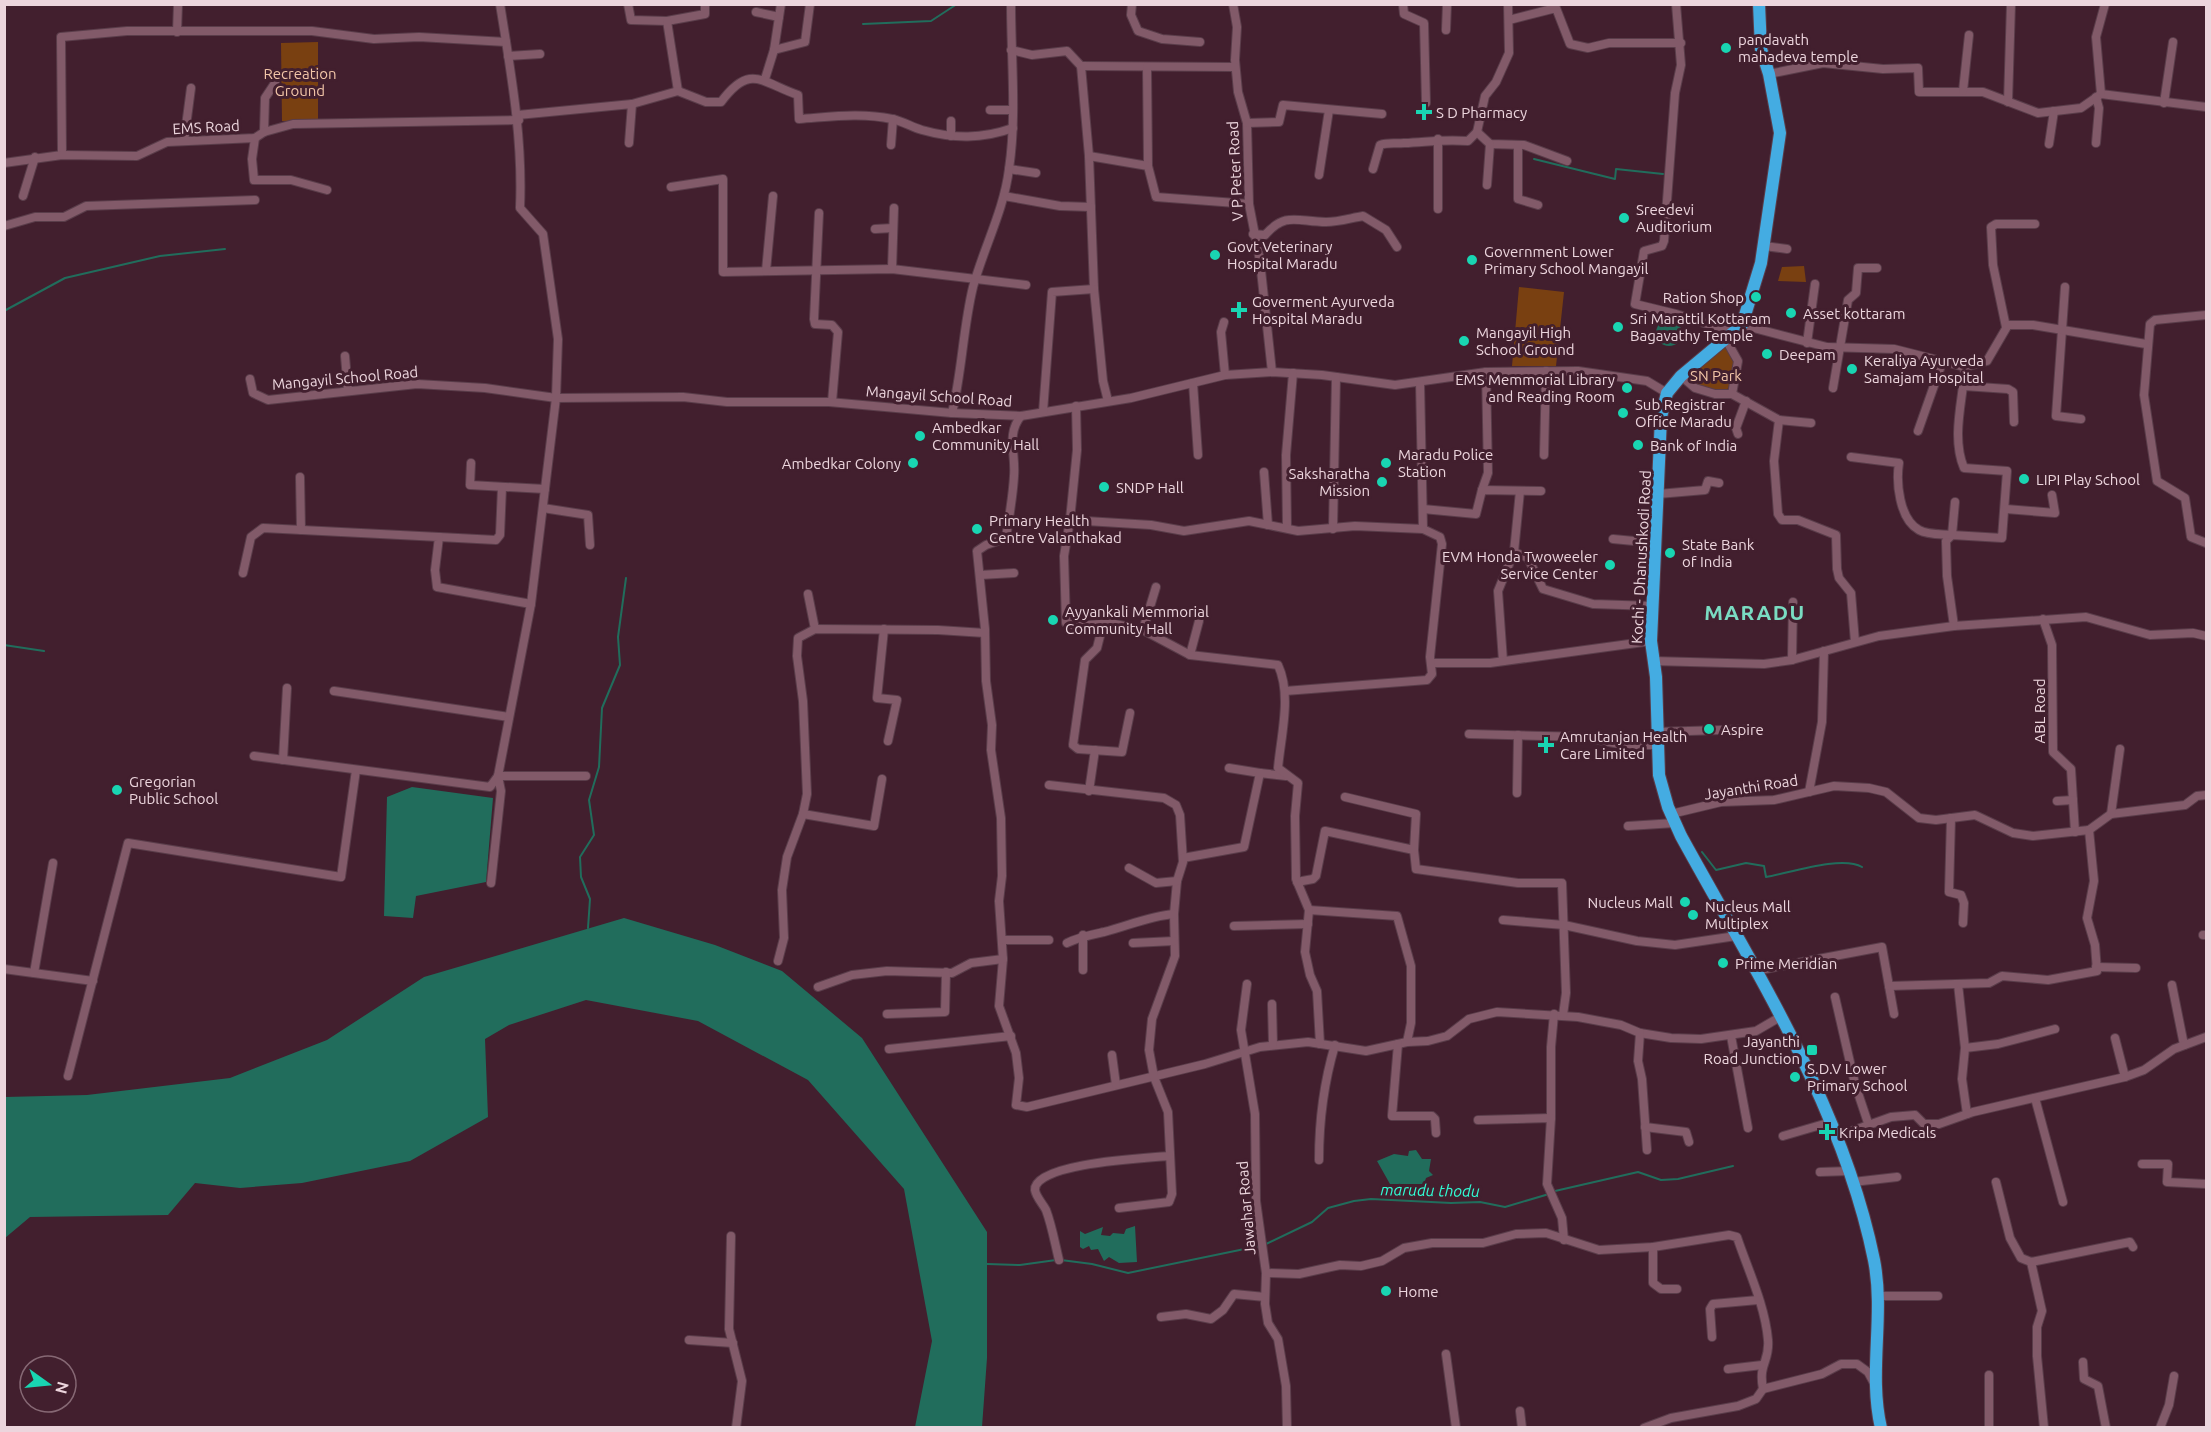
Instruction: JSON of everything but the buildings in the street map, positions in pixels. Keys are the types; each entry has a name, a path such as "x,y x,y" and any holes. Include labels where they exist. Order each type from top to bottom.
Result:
{"highway":[{"path":"1733,332 1764,246 1780,133 1769,74 1761,49 1759,4"},
{"name":"Kochi - Dhanushkodi Road","path":"1733,332 1681,376 1667,393 1661,417 1651,641 1659,775 1673,819 1780,1017 1838,1136 1852,1177 1874,1260 1879,1296 1875,1385 1881,1428"}],"street":[{"path":"177,32 178,4"},
{"path":"491,883 501,791 498,776 531,604 556,398 558,339 543,234 520,208 522,166 518,117 500,4"},
{"path":"628,4 631,20 667,21 705,14 705,4"},
{"path":"765,79 774,50 781,4"},
{"path":"774,50 805,42 810,4"},
{"path":"952,413 976,279 984,247 1004,196 1009,169 1013,128 1011,4"},
{"path":"1132,4 1131,15 1138,32 1162,39 1200,42"},
{"name":"V P Peter Road","path":"1233,4 1237,27 1235,67 1238,92 1247,123 1252,234 1260,261 1272,372"},
{"path":"1404,4 1404,14 1424,23 1425,103"},
{"path":"1446,30 1447,4"},
{"path":"1373,170 1380,145 1388,142 1404,143 1438,139 1468,141 1477,132 1485,96 1496,82 1509,53 1508,4"},
{"path":"1676,4 1682,65 1675,93 1664,241 1662,246 1644,251 1635,304 1733,332 1842,347 1894,350 1965,367 1987,360 2006,327 1993,266 1991,227 1996,224 2035,224"},
{"path":"2008,102 2011,4"},
{"path":"2096,143 2099,96 2096,37 2104,4"},
{"path":"1509,20 1556,8 1570,44 1588,48 1609,43 1681,43"},
{"path":"756,12 779,17"},
{"path":"667,21 678,92 706,102 721,102 733,86 747,79 765,79 798,95 799,119 856,115 892,119 922,130 951,136 989,136 1013,128"},
{"path":"62,155 61,37 127,31 312,31 374,39 419,37 506,42"},
{"path":"1963,91 1969,35"},
{"path":"2164,103 2173,42"},
{"path":"1011,50 1032,55 1067,51 1081,66 1089,156 1094,289 1102,381 1108,401"},
{"path":"508,56 540,54"},
{"path":"1769,74 1823,63 1882,69 1918,68 1919,92 1983,92 2038,112 2080,108 2099,96 2206,107"},
{"path":"1081,66 1235,67"},
{"path":"1147,67 1148,166 1156,197 1249,204"},
{"path":"264,132 265,98 275,83"},
{"path":"184,141 191,88"},
{"name":"EMS Road","path":"4,163 62,155 137,156 167,142 255,138 264,132 293,124 518,117 632,104 678,92"},
{"path":"630,143 632,104"},
{"path":"1247,123 1279,122 1283,105 1382,114"},
{"path":"990,110 1013,110"},
{"path":"1319,175 1329,110"},
{"path":"2049,144 2054,111"},
{"path":"891,145 892,119"},
{"path":"951,121 951,136"},
{"path":"1477,132 1490,144 1518,145 1567,161"},
{"path":"255,138 252,159 254,180 291,180 327,190"},
{"path":"1438,139 1438,209"},
{"path":"1487,185 1490,144"},
{"path":"1518,145 1518,199 1538,205"},
{"path":"1089,156 1148,166"},
{"path":"23,196 35,157"},
{"path":"1009,169 1036,173"},
{"path":"671,187 723,179 723,272 892,269 1026,285"},
{"path":"766,271 773,196"},
{"path":"1004,196 1060,206 1091,207"},
{"path":"4,226 35,217 63,217 86,206 255,200"},
{"path":"892,269 894,208"},
{"path":"819,213 815,324 832,325 838,332 832,402"},
{"path":"1252,234 1265,235 1276,223 1287,219 1328,222 1363,216 1386,230 1397,247"},
{"path":"875,229 893,228"},
{"path":"1764,246 1787,249"},
{"path":"1833,388 1842,347 1848,300 1856,293 1858,268 1877,268"},
{"path":"1807,343 1815,284"},
{"path":"2065,287 2056,416 2081,419"},
{"path":"1043,412 1052,292 1094,289"},
{"path":"2206,315 2155,320 2150,324 2146,344 2144,395 2157,481 2185,498 2191,537 2206,543"},
{"path":"1224,322 1221,332 1225,375"},
{"path":"2006,327 2033,325 2146,344"},
{"path":"1732,394 1738,361 1733,332"},
{"path":"345,356 348,391"},
{"path":"1918,431 1942,363"},
{"path":"1851,457 1899,463 1896,479 1909,520 1916,528 1926,533 2002,538 2006,509 2007,471 1964,468 1959,456 1958,436 1965,367"},
{"path":"1544,455 1546,371"},
{"name":"Mangayil School Road","path":"250,379 253,393 268,400 417,384 484,388 556,398 683,397 727,402 832,402 952,413 1021,416 1108,401 1225,375 1272,372 1336,377 1395,386 1486,372 1578,371 1647,381 1667,393"},
{"path":"1423,509 1476,514 1488,473 1486,372"},
{"path":"1287,528 1286,455 1293,373"},
{"path":"1681,376 1695,388 1706,392 1732,394 1779,420 1811,423"},
{"path":"1333,529 1336,377"},
{"path":"1420,382 1423,529"},
{"path":"1193,383 1198,455"},
{"path":"1964,386 2008,389 2013,392 2014,422"},
{"path":"1738,434 1736,428 1746,401"},
{"path":"1076,406 1077,450 1064,556 1066,623 1078,626 1103,624 1143,630 1190,655 1278,665 1284,677 1285,690 1278,768 1298,783 1294,839 1297,882 1309,910 1305,952 1310,975 1317,991 1320,1044"},
{"path":"1021,416 1012,436 1015,473 1006,538 977,551 985,633 992,750 1001,818 1002,876 999,901 1003,958 999,1006 1011,1036 1019,1078 1015,1100 1020,1107 1154,1077 1205,1064 1243,1050 1273,1045 1320,1044 1366,1051 1402,1043 1428,1041 1447,1036 1469,1019 1497,1012 1558,1014 1621,1025 1640,1033 1671,1038 1731,1036 1756,1031 1780,1017"},
{"path":"1779,420 1774,461 1778,514 1782,520 1798,520 1836,535 1837,569 1839,578 1851,593 1855,642"},
{"path":"471,463 470,485 545,489"},
{"path":"1264,472 1268,525"},
{"path":"300,477 301,530"},
{"path":"1658,494 1705,490 1708,482 1719,483"},
{"path":"243,573 251,537 263,528 496,540 500,536 502,487"},
{"path":"1482,490 1541,491"},
{"path":"1503,661 1498,591 1514,552 1520,491"},
{"path":"2006,509 2055,513 2052,495"},
{"path":"1954,626 1947,576 1946,541 1952,536 1955,502"},
{"path":"543,508 588,515 590,545"},
{"path":"1070,520 1151,525 1184,531 1250,521 1317,531 1355,526 1423,529 1440,537 1442,544 1431,663 1432,674 1427,680 1285,690"},
{"path":"439,537 435,570 437,587 531,604"},
{"path":"1612,539 1655,543"},
{"path":"1514,552 1528,558 1543,589 1593,604 1652,606"},
{"path":"980,575 1014,573"},
{"path":"1143,630 1156,586"},
{"path":"807,594 815,629"},
{"path":"1792,660 1793,602"},
{"path":"1653,661 1764,664 1792,660 1879,636 1954,626 2086,617 2150,635 2193,633 2206,636"},
{"name":"ABL Road","path":"2043,619 2052,645 2053,752 2071,769 2075,832"},
{"path":"1190,655 1199,621"},
{"path":"1103,624 1096,648 1085,660 1072,745 1078,749 1122,752 1130,713"},
{"path":"778,961 784,938 782,891 787,857 803,814 807,794 803,701 797,656 798,638 815,629 985,633"},
{"path":"884,629 877,698 897,700 888,741"},
{"path":"1431,663 1503,661 1651,641"},
{"path":"1809,792 1822,722 1824,651"},
{"path":"283,760 287,688"},
{"path":"334,691 509,717"},
{"path":"1657,732 1752,729"},
{"path":"1469,734 1586,737 1624,745 1656,745"},
{"path":"1517,793 1518,735"},
{"path":"2111,814 2120,749"},
{"path":"1089,791 1095,750"},
{"path":"254,756 490,787 498,776"},
{"path":"1229,768 1286,776"},
{"path":"68,1076 128,843 341,877 356,770"},
{"path":"1183,858 1244,847 1260,773"},
{"path":"498,776 586,776"},
{"path":"803,814 874,826 882,779"},
{"path":"1049,785 1164,798 1176,805 1180,815 1183,858 1177,881 1174,914 1175,956 1152,1019 1149,1050 1154,1077 1168,1112 1172,1194 1169,1202 1119,1208"},
{"name":"Jayanthi Road","path":"1628,826 1673,819 1721,802 1774,800 1834,786 1869,788 1886,792 1919,818 1936,820 1975,815 2013,833 2036,836 2088,830"},
{"path":"1889,986 1989,983 2002,976 2048,980 2097,971 2095,945 2087,918 2094,881 2088,830 2111,814 2185,805 2197,796 2206,795"},
{"path":"1345,797 1416,814 1414,850 1416,869 1518,883 1562,883 1566,993 1558,1014 1551,1047 1551,1118 1547,1184 1562,1218 1564,1240"},
{"path":"2057,801 2073,800"},
{"path":"1951,818 1949,892 1960,895 1964,903 1964,923"},
{"path":"1297,882 1313,879 1316,876 1325,831 1414,850"},
{"path":"34,973 53,863"},
{"path":"1129,868 1156,883 1177,881"},
{"path":"1309,910 1397,916 1411,966 1411,1023 1402,1043 1392,1116 1432,1116 1435,1119 1436,1132"},
{"path":"1067,942 1083,935 1103,932 1155,916 1174,914"},
{"path":"1503,920 1564,925 1637,941 1676,945 1736,936"},
{"path":"1234,926 1308,924"},
{"path":"1083,935 1083,970"},
{"path":"1003,940 1049,940"},
{"path":"1133,943 1174,941"},
{"path":"1755,971 1882,947 1894,1014"},
{"path":"818,987 852,975 887,971 952,973 971,963 1003,958"},
{"path":"2096,967 2136,968"},
{"path":"4,969 93,981"},
{"path":"887,1014 945,1012 946,972"},
{"name":"Jawahar Road","path":"1247,984 1241,1030 1255,1114 1254,1184 1266,1273 1265,1297 1268,1323 1280,1347 1286,1386 1287,1428"},
{"path":"1958,984 1965,1047 1962,1079 1967,1114"},
{"path":"2172,985 2184,1045"},
{"path":"1835,997 1850,1067 1868,1123"},
{"path":"1272,1004 1273,1045"},
{"path":"1965,1047 1998,1044 2055,1029"},
{"path":"1640,1033 1637,1053 1644,1099 1647,1150"},
{"path":"889,1049 1011,1036"},
{"path":"1731,1036 1748,1128"},
{"path":"1838,1136 1868,1123 1891,1117 1915,1115 1924,1124 1939,1124 1967,1114 2125,1077 2144,1070 2174,1049 2206,1037"},
{"path":"2115,1038 2125,1077"},
{"path":"1319,1160 1319,1134 1329,1068 1335,1045"},
{"path":"1112,1055 1116,1085"},
{"path":"2035,1098 2063,1202"},
{"path":"1478,1120 1551,1118"},
{"path":"1783,1136 1831,1122"},
{"path":"1645,1127 1686,1132 1689,1142"},
{"path":"1059,1260 1046,1212 1035,1191 1036,1183 1043,1176 1085,1164 1169,1156"},
{"path":"2142,1164 2168,1164 2168,1182 2206,1184"},
{"path":"1820,1172 1852,1177 1897,1177"},
{"path":"1996,1182 2010,1238 2021,1258 2031,1262 2130,1242 2133,1247"},
{"path":"1266,1273 1299,1274 1340,1265 1361,1266 1382,1261 1404,1248 1432,1243 1483,1243 1516,1234 1546,1233 1599,1250 1653,1248 1729,1235 1737,1237 1758,1300 1768,1340 1767,1358 1761,1365 1728,1369"},
{"path":"732,1236 729,1329 742,1381 736,1428"},
{"path":"1653,1248 1653,1283 1661,1289 1677,1289"},
{"path":"2031,1262 2042,1311 2037,1327 2037,1356 2044,1428"},
{"path":"1161,1317 1186,1314 1211,1319 1223,1310 1233,1294 1265,1297"},
{"path":"1879,1296 1938,1296"},
{"path":"1712,1337 1710,1309 1713,1304 1758,1300"},
{"path":"689,1340 733,1343"},
{"path":"1446,1354 1456,1428"},
{"path":"2083,1362 2084,1379 2098,1386 2106,1428"},
{"path":"1763,1389 1822,1374 1841,1364 1857,1364 1868,1372 1875,1385"},
{"path":"1644,1428 1671,1418 1738,1406 1756,1400 1763,1389 1761,1365"},
{"path":"1989,1375 1989,1428"},
{"path":"2160,1428 2175,1376"},
{"path":"1520,1411 1522,1428"}],"green space":[{"name":"Recreation Ground","path":"318,42 318,121 282,121 281,43"},
{"path":"1804,266 1806,282 1778,281 1782,267"},
{"path":"1519,287 1564,292 1556,366 1512,366"},
{"name":"SN Park","path":"1725,347 1729,348 1736,364 1733,386 1721,391 1710,391 1688,378"}],"shaded area":[{"path":"1669,320 1678,324 1682,333 1678,342 1669,346 1660,342 1656,333 1660,324"},
{"path":"412,787 493,798 486,882 416,896 413,918 384,916 387,797"},
{"path":"624,918 715,945 782,971 862,1038 987,1232 987,1358 982,1427 915,1427 932,1341 904,1189 808,1080 698,1021 586,1000 509,1025 485,1039 488,1117 410,1161 302,1183 240,1188 195,1183 168,1215 30,1217 5,1238 5,1097 87,1095 230,1078 327,1040 424,977"},
{"path":"1416,1150 1422,1159 1431,1159 1429,1171 1433,1175 1426,1178 1424,1184 1390,1184 1377,1161 1394,1154 1408,1156 1409,1151"},
{"path":"1135,1226 1137,1262 1119,1263 1109,1257 1104,1261 1098,1249 1091,1250 1089,1246 1083,1249 1080,1247 1080,1231 1085,1234 1103,1227 1101,1235 1110,1236 1113,1233 1124,1234 1126,1229"}],"waterway":[{"path":"863,24 931,21 957,4"},
{"path":"1534,159 1615,179 1616,169 1663,174"},
{"path":"4,311 65,278 160,256 225,249"},
{"path":"588,928 590,899 581,877 580,857 594,835 589,800 599,767 602,708 620,665 618,637 626,578"},
{"path":"4,645 44,651"},
{"path":"1702,852 1716,870 1746,863 1764,866 1766,877 1829,864 1842,863 1862,867"},
{"name":"marudu thodu","path":"1555,1191 1638,1172 1661,1180 1678,1179 1733,1166"},
{"name":"marudu thodu","path":"1061,1260 1092,1264 1128,1273 1264,1245 1312,1222 1328,1208 1354,1201 1371,1199 1480,1202 1505,1207 1549,1194"},
{"path":"987,1264 1020,1265 1056,1260"}],"place":[{"name":"pandavath mahadeva temple","path":"1726,48"},
{"name":"S D Pharmacy","path":"1424,112"},
{"name":"Sreedevi Auditorium","path":"1624,218"},
{"name":"Govt Veterinary Hospital Maradu","path":"1215,255"},
{"name":"Government Lower Primary School Mangayil","path":"1472,260"},
{"name":"Ration Shop","path":"1756,297"},
{"name":"Goverment Ayurveda Hospital Maradu","path":"1239,310"},
{"name":"Asset kottaram","path":"1791,313"},
{"name":"Sri Marattil Kottaram Bagavathy Temple","path":"1618,327"},
{"name":"Mangayil High School Ground","path":"1464,341"},
{"name":"Deepam","path":"1767,354"},
{"name":"Keraliya Ayurveda Samajam Hospital","path":"1852,369"},
{"name":"EMS Memmorial Library and Reading Room","path":"1627,388"},
{"name":"Sub Registrar Office Maradu","path":"1623,413"},
{"name":"Ambedkar Community Hall","path":"920,436"},
{"name":"Bank of India","path":"1638,445"},
{"name":"Ambedkar Colony","path":"913,463"},
{"name":"Maradu Police Station","path":"1386,463"},
{"name":"LIPI Play School","path":"2024,479"},
{"name":"Saksharatha Mission","path":"1382,482"},
{"name":"SNDP Hall","path":"1104,487"},
{"name":"Primary Health Centre Valanthakad","path":"977,529"},
{"name":"State Bank of India","path":"1670,553"},
{"name":"EVM Honda Twoweeler Service Center","path":"1610,565"},
{"name":"Ayyankali Memmorial Community Hall","path":"1053,620"},
{"name":"Aspire","path":"1709,729"},
{"name":"Amrutanjan Health Care Limited","path":"1546,745"},
{"name":"Gregorian Public School","path":"117,790"},
{"name":"Nucleus Mall","path":"1685,902"},
{"name":"Nucleus Mall Multiplex","path":"1693,915"},
{"name":"Prime Meridian","path":"1723,963"},
{"name":"Jayanthi Road Junction","path":"1812,1050"},
{"name":"S.D.V Lower Primary School","path":"1795,1077"},
{"name":"Kripa Medicals","path":"1827,1132"},
{"name":"Home","path":"1386,1291"}],"district":[{"name":"MARADU","path":"1755,612"}]}
